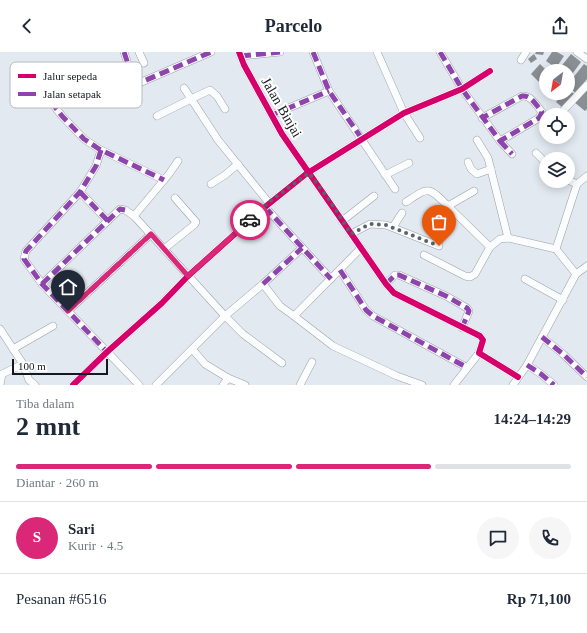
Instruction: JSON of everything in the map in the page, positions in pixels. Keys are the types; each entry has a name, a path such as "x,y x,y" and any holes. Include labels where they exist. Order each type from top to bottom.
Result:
{"street":[{"path":"124,52 127,62"},
{"path":"139,52 144,63"},
{"path":"240,54 280,52"},
{"path":"313,52 329,91 395,189"},
{"path":"376,52 404,112 420,138"},
{"path":"440,52 462,89 482,118 512,154"},
{"path":"521,60 526,52"},
{"path":"577,52 587,59"},
{"path":"142,82 206,53"},
{"name":"Jalan Binjai","path":"240,54 282,134 330,201 342,221 386,284 394,293 482,339 479,353"},
{"path":"73,385 107,352 162,303 188,276 267,205 309,173 404,112 462,89 490,71"},
{"path":"566,108 587,85"},
{"path":"184,88 218,140 238,164 267,205 302,248 331,279"},
{"path":"157,116 208,91 212,91 225,109"},
{"path":"272,115 329,91"},
{"path":"482,118 522,96 530,98 542,112 539,118 500,141"},
{"path":"56,108 84,139 101,150 164,180"},
{"path":"477,140 488,158 508,238"},
{"path":"101,150 96,166 80,192 26,251 24,259 42,284 139,385"},
{"path":"536,153 539,156"},
{"path":"134,216 178,161"},
{"path":"468,162 471,169 477,174 490,169"},
{"path":"385,175 409,163"},
{"path":"211,184 238,164"},
{"path":"556,249 577,184 587,176"},
{"path":"406,202 424,191 430,190 435,193 490,247"},
{"path":"448,206 474,191"},
{"path":"80,192 108,221"},
{"path":"342,221 374,196"},
{"path":"164,249 196,222 175,198"},
{"path":"42,284 122,209 134,216 243,334 282,363"},
{"path":"393,227 402,213"},
{"path":"351,234 370,224 386,225 439,246"},
{"path":"68,311 151,234"},
{"path":"424,255 465,276 470,277 476,274 490,247 500,239 508,238 556,249 576,274"},
{"path":"156,385 193,350 225,316 302,248"},
{"path":"294,316 361,248"},
{"path":"513,385 527,365 576,274 587,266"},
{"path":"340,270 366,310 373,316 466,368"},
{"path":"386,284 395,275 400,275 446,296 467,308 469,311 462,328"},
{"path":"525,278 563,300"},
{"path":"263,284 280,306 333,346 397,376 422,385"},
{"path":"13,349 53,326"},
{"path":"0,329 23,364 29,380 35,385"},
{"path":"542,337 563,354 587,377"},
{"path":"193,350 205,364 228,378 245,385"},
{"path":"454,385 479,353 518,377"},
{"path":"300,385 312,362"},
{"path":"0,385 2,374 23,364"},
{"path":"527,365 544,376 554,385"},
{"path":"223,385 228,378"}],"building":[{"path":"536,52 544,52 543,55 535,54"},
{"path":"552,52 557,52 564,56 559,64 550,64 546,61"},
{"path":"534,54 537,59 531,63 528,59"},
{"path":"571,54 581,62 575,70 575,64 563,64"},
{"path":"584,64 587,66 587,79 576,93 575,92 575,75"},
{"path":"539,65 539,82 531,74"},
{"path":"587,88 587,109 585,111 574,102"},
{"path":"558,100 570,100 563,108 556,102"}],"marked path":[{"path":"124,52 127,62"},
{"path":"142,82 211,52"},
{"path":"241,56 280,52"},
{"path":"313,52 329,91 362,139"},
{"path":"440,52 462,89 500,141 539,118 542,112 531,99 522,96 482,118"},
{"path":"272,115 329,91"},
{"path":"56,108 84,139 99,149 164,180"},
{"path":"500,141 512,154"},
{"path":"101,150 96,166 80,192 26,251 24,259 42,284 107,352"},
{"path":"80,192 108,221"},
{"path":"265,207 331,279"},
{"path":"42,284 120,209 125,210"},
{"path":"68,311 151,234"},
{"path":"263,284 302,248"},
{"path":"340,270 366,310 373,316 466,367"},
{"path":"386,284 395,275 399,275 446,296 467,308 469,311 462,328"},
{"path":"542,337 563,354 587,377"},
{"path":"527,365 554,385"}],"cycle path":[{"path":"239,52 244,65 282,134 386,284 394,293 480,336 483,340 479,353 518,377"},
{"path":"73,385 107,352 162,303 188,276 265,207 306,174 404,113 462,89 490,71"}],"way so far":[{"path":"250,220 269,202 309,173 330,201 351,234 370,224 386,225 439,246"}],"route":[{"path":"68,311 151,234 188,276 250,220"}]}
